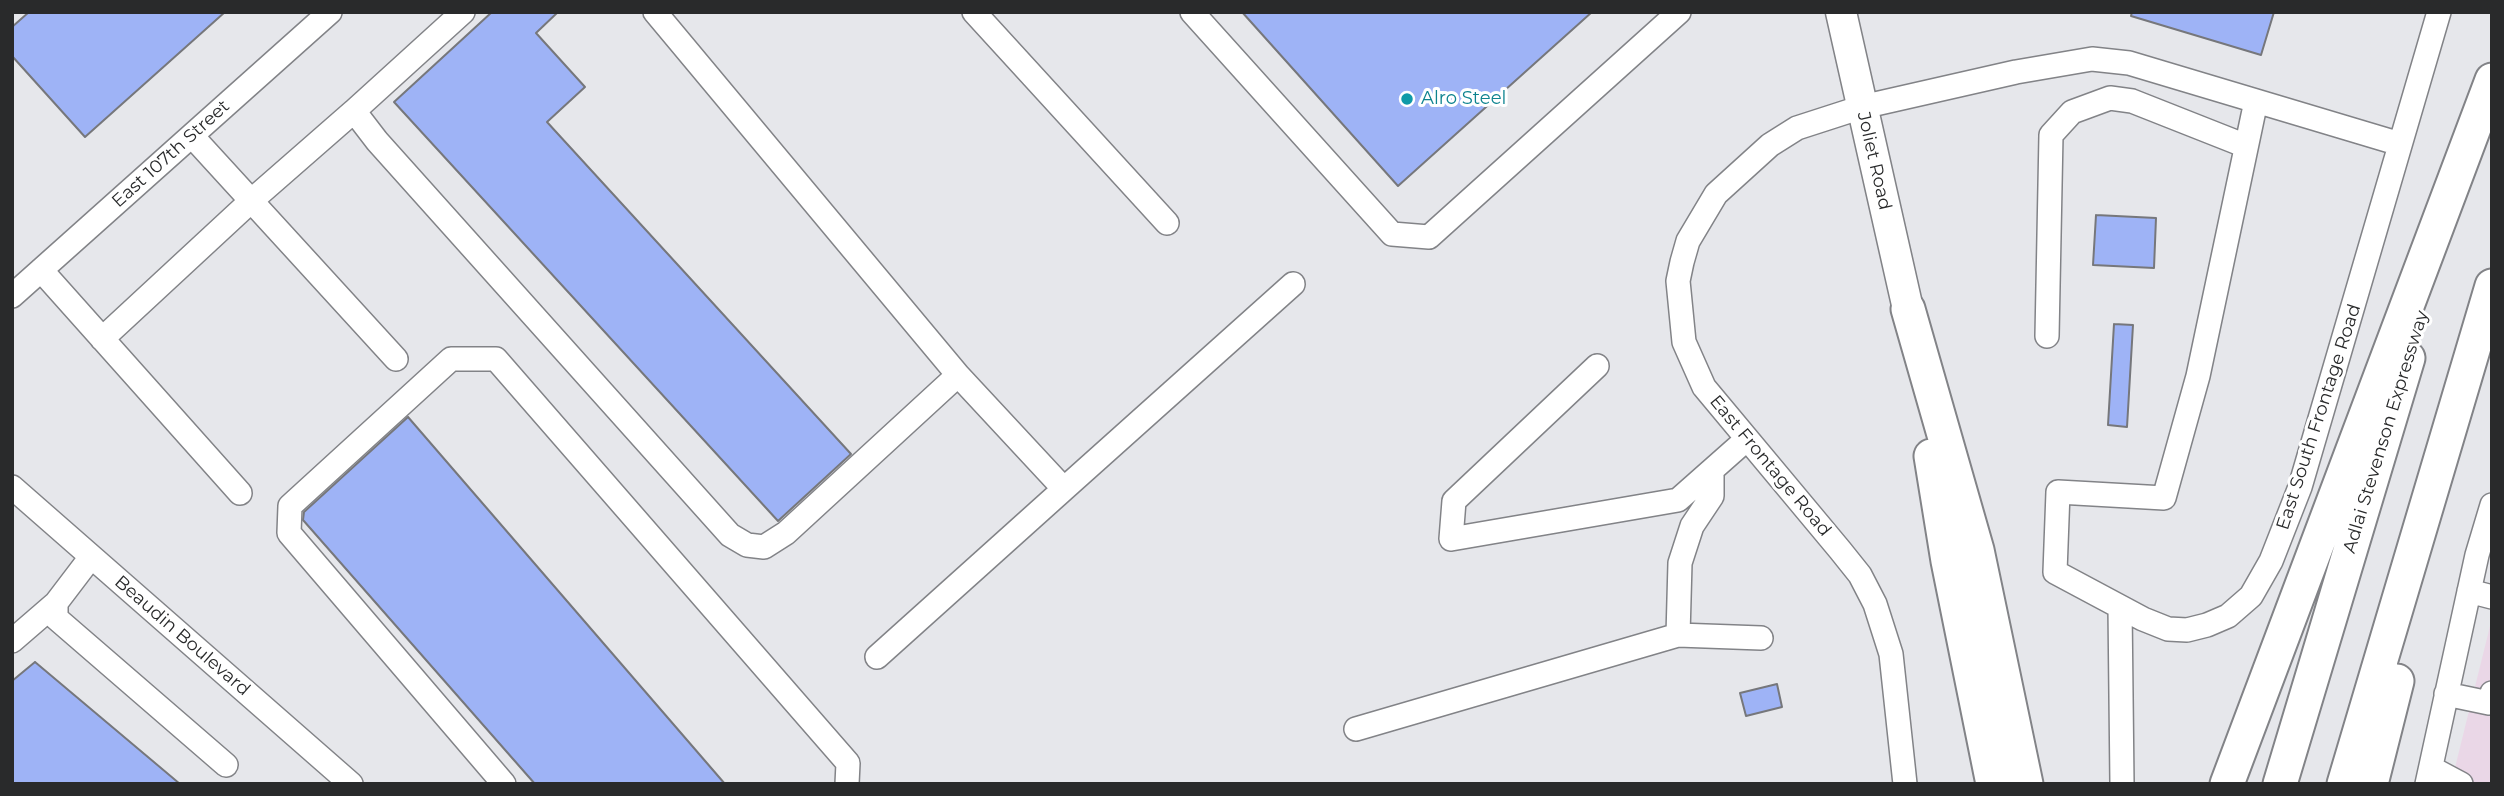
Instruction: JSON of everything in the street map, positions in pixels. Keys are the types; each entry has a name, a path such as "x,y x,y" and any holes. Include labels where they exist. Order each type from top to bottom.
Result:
{"highway":[{"path":"2227,784 2492,80"},
{"name":"Adlai Stevenson Expressway","path":"2280,784 2492,80"},
{"path":"2344,784 2492,286"},
{"path":"2371,784 2492,305"},
{"path":"1908,309 1948,561 1993,784"},
{"path":"1908,309 1976,550 2026,784"},
{"path":"1923,407 1970,784"}],"main road":[{"name":"Joliet Road","path":"1841,12 1908,309"}],"street":[{"name":"East 107th Street","path":"12,296 330,12"},
{"path":"102,339 251,201 463,12"},
{"path":"655,12 958,375 1064,489"},
{"path":"974,12 1167,222"},
{"path":"1192,12 1392,234 1429,237 1679,12"},
{"name":"East South Frontage Road","path":"2246,146 2198,376 2164,498 2058,492 2055,572 2143,619 2168,628 2187,630 2228,616 2250,596 2271,561 2300,487 2440,12"},
{"path":"1862,107 2015,72 2092,59 2129,63 2400,144"},
{"path":"2047,335 2050,135 2072,112 2110,98 2132,101 2246,146 2256,101"},
{"name":"East Frontage Road","path":"1862,107 1797,128 1770,145 1716,194 1688,241 1678,281 1684,342 1704,387 1860,575 1875,604 1891,654 1905,784"},
{"path":"354,111 377,141 730,535 747,545 764,547 786,533 958,375"},
{"path":"192,136 396,359"},
{"path":"41,270 240,493"},
{"path":"877,657 1293,284"},
{"path":"504,784 289,533 290,506 451,359 496,359 848,763 847,784"},
{"path":"1597,366 1454,501 1451,539 1678,500 1747,439"},
{"path":"1678,635 1680,563 1692,526 1712,496 1712,471"},
{"name":"Beaudin Boulevard","path":"12,487 351,784"},
{"path":"2461,784 2429,776 2469,590 2487,538 2492,505"},
{"path":"12,641 56,603 91,556"},
{"path":"2469,590 2492,597"},
{"path":"56,603 56,618 226,765"},
{"path":"2120,607 2122,784"},
{"path":"1356,729 1678,635 1761,638"},
{"path":"2446,695 2488,704 2492,693"}],"shaded area":[{"path":"2492,618 2492,784 2451,784 2466,723"}],"building":[{"path":"29,12 225,12 85,137 12,56 12,27"},
{"path":"492,12 558,12 536,33 585,87 547,122 851,454 778,521 394,102"},
{"name":"Alro Steel","path":"1242,12 1592,12 1398,186"},
{"path":"2132,12 2274,12 2261,55 2131,16"},
{"path":"2096,215 2156,218 2154,268 2093,265"},
{"path":"2114,324 2133,325 2127,427 2108,425"},
{"path":"408,417 725,784 535,784 303,520 304,512"},
{"path":"35,662 180,784 12,784 12,681"},
{"path":"1777,684 1782,707 1746,716 1740,693"}],"place":[{"name":"Alro Steel","path":"1407,99"}]}
